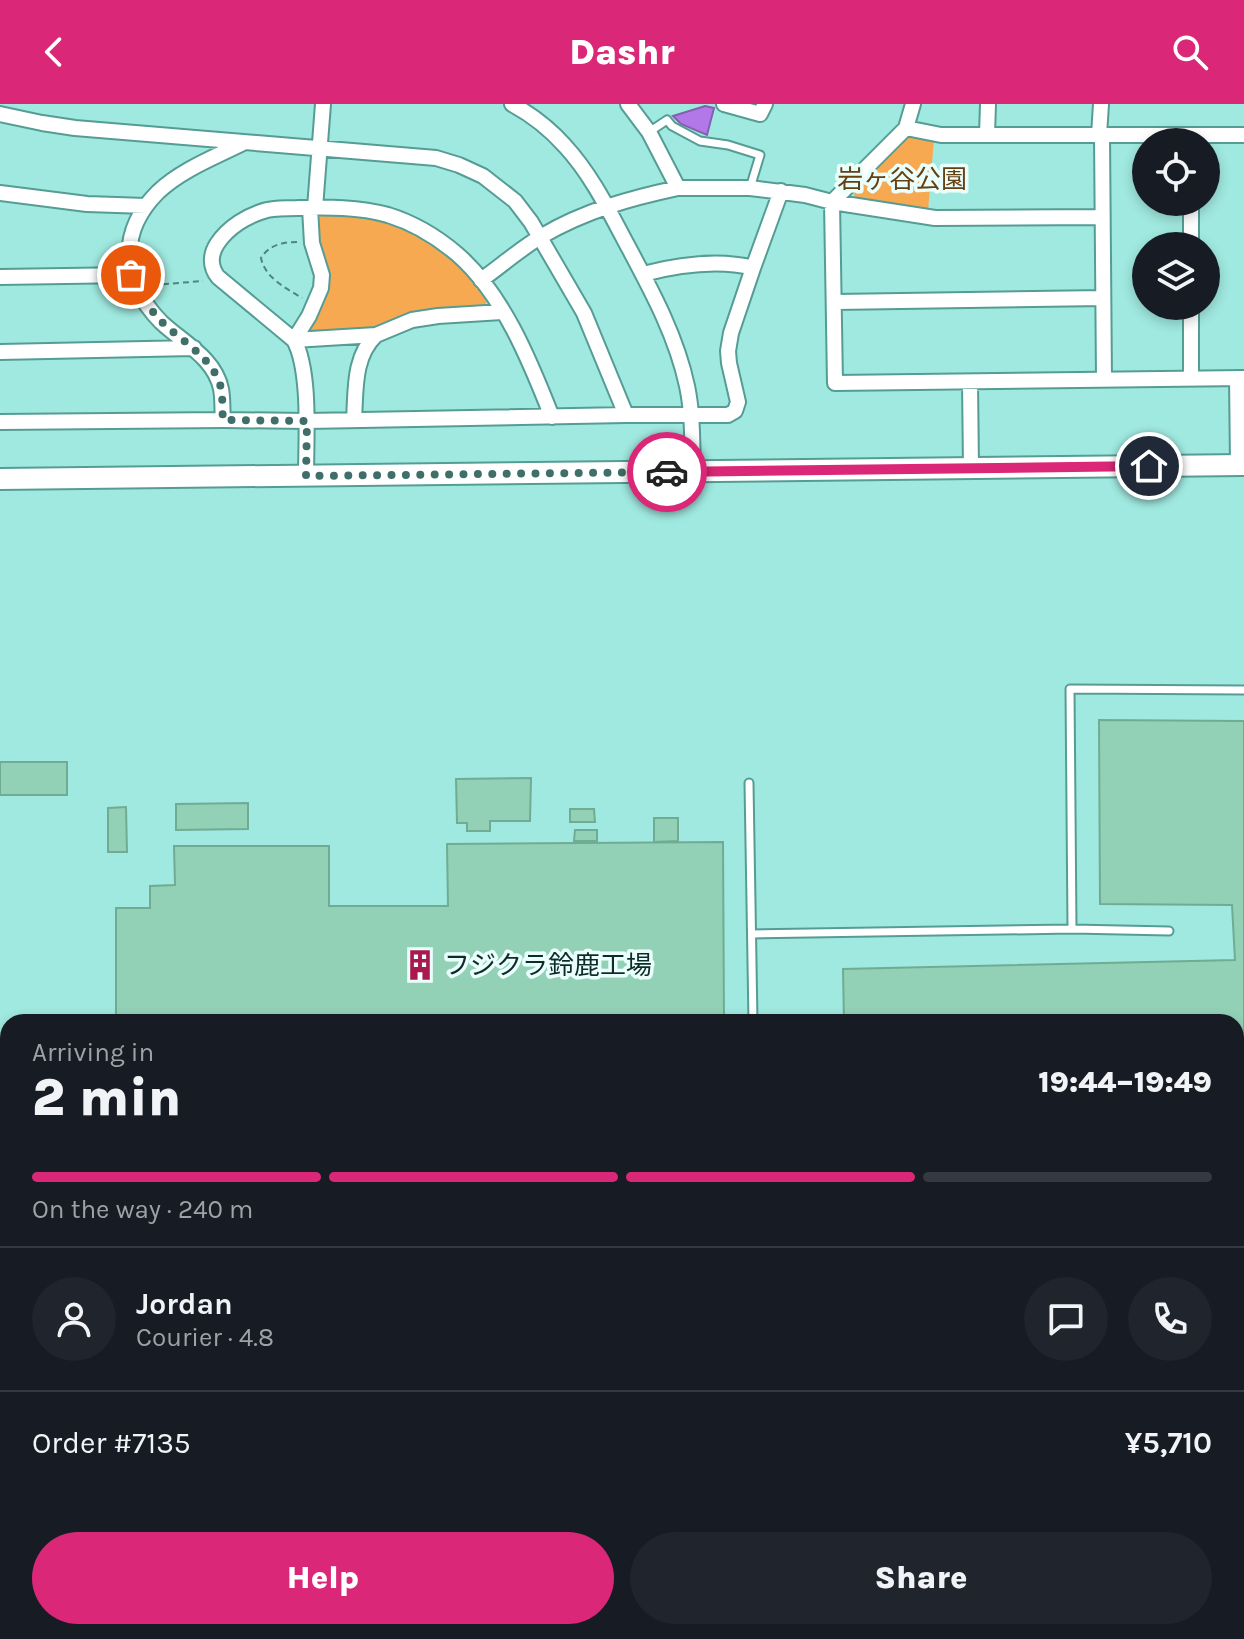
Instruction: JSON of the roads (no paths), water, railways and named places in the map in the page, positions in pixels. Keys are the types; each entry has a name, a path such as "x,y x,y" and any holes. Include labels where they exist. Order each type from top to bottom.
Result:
{"street":[{"path":"294,340 321,288 322,275 312,243 312,208 323,104"},
{"path":"628,104 649,132 678,188"},
{"path":"724,104 760,114 765,104"},
{"path":"0,479 1241,465 1240,378 835,383 832,202 906,128 913,104"},
{"path":"987,134 988,104"},
{"path":"1101,104 1104,380"},
{"path":"518,105 566,146 590,177 643,274 670,331 687,384 692,415 693,472"},
{"path":"0,114 75,128 436,158 483,176 515,201 540,237 584,313 626,415"},
{"path":"906,128 941,135 1132,136"},
{"path":"1220,136 1244,135"},
{"path":"223,420 221,388 213,370 194,348 162,322 144,300 129,267 133,233 139,217 159,191 179,176 244,143"},
{"path":"481,280 540,237 591,211 678,188 781,191 935,218 1102,217"},
{"path":"0,422 728,415 735,411 738,402 728,351 731,333 781,191"},
{"path":"0,193 87,204 146,206"},
{"path":"306,476 307,421 300,351 294,340 218,277 212,265 213,250 224,235 238,223 264,211 345,208 369,211 404,221 444,243 474,270 502,312 516,335 552,417"},
{"path":"643,274 714,264 736,263 753,268"},
{"path":"0,277 134,281"},
{"path":"835,302 1103,298"},
{"path":"294,340 376,335 412,320 502,312"},
{"path":"1191,320 1191,379"},
{"path":"354,419 360,357 376,335"},
{"path":"0,352 194,348"},
{"path":"970,382 971,468"}],"lane":[{"path":"649,132 667,120 700,141 728,145 760,155 750,188"},
{"path":"1072,929 1070,689 1244,690"},
{"path":"749,783 753,1014"},
{"path":"752,934 1072,929 1169,931"}],"place":[{"name":"フジクラ鈴鹿工場","path":"420,965"}],"park label":[{"name":"岩ヶ谷公園","path":"902,179"}]}
